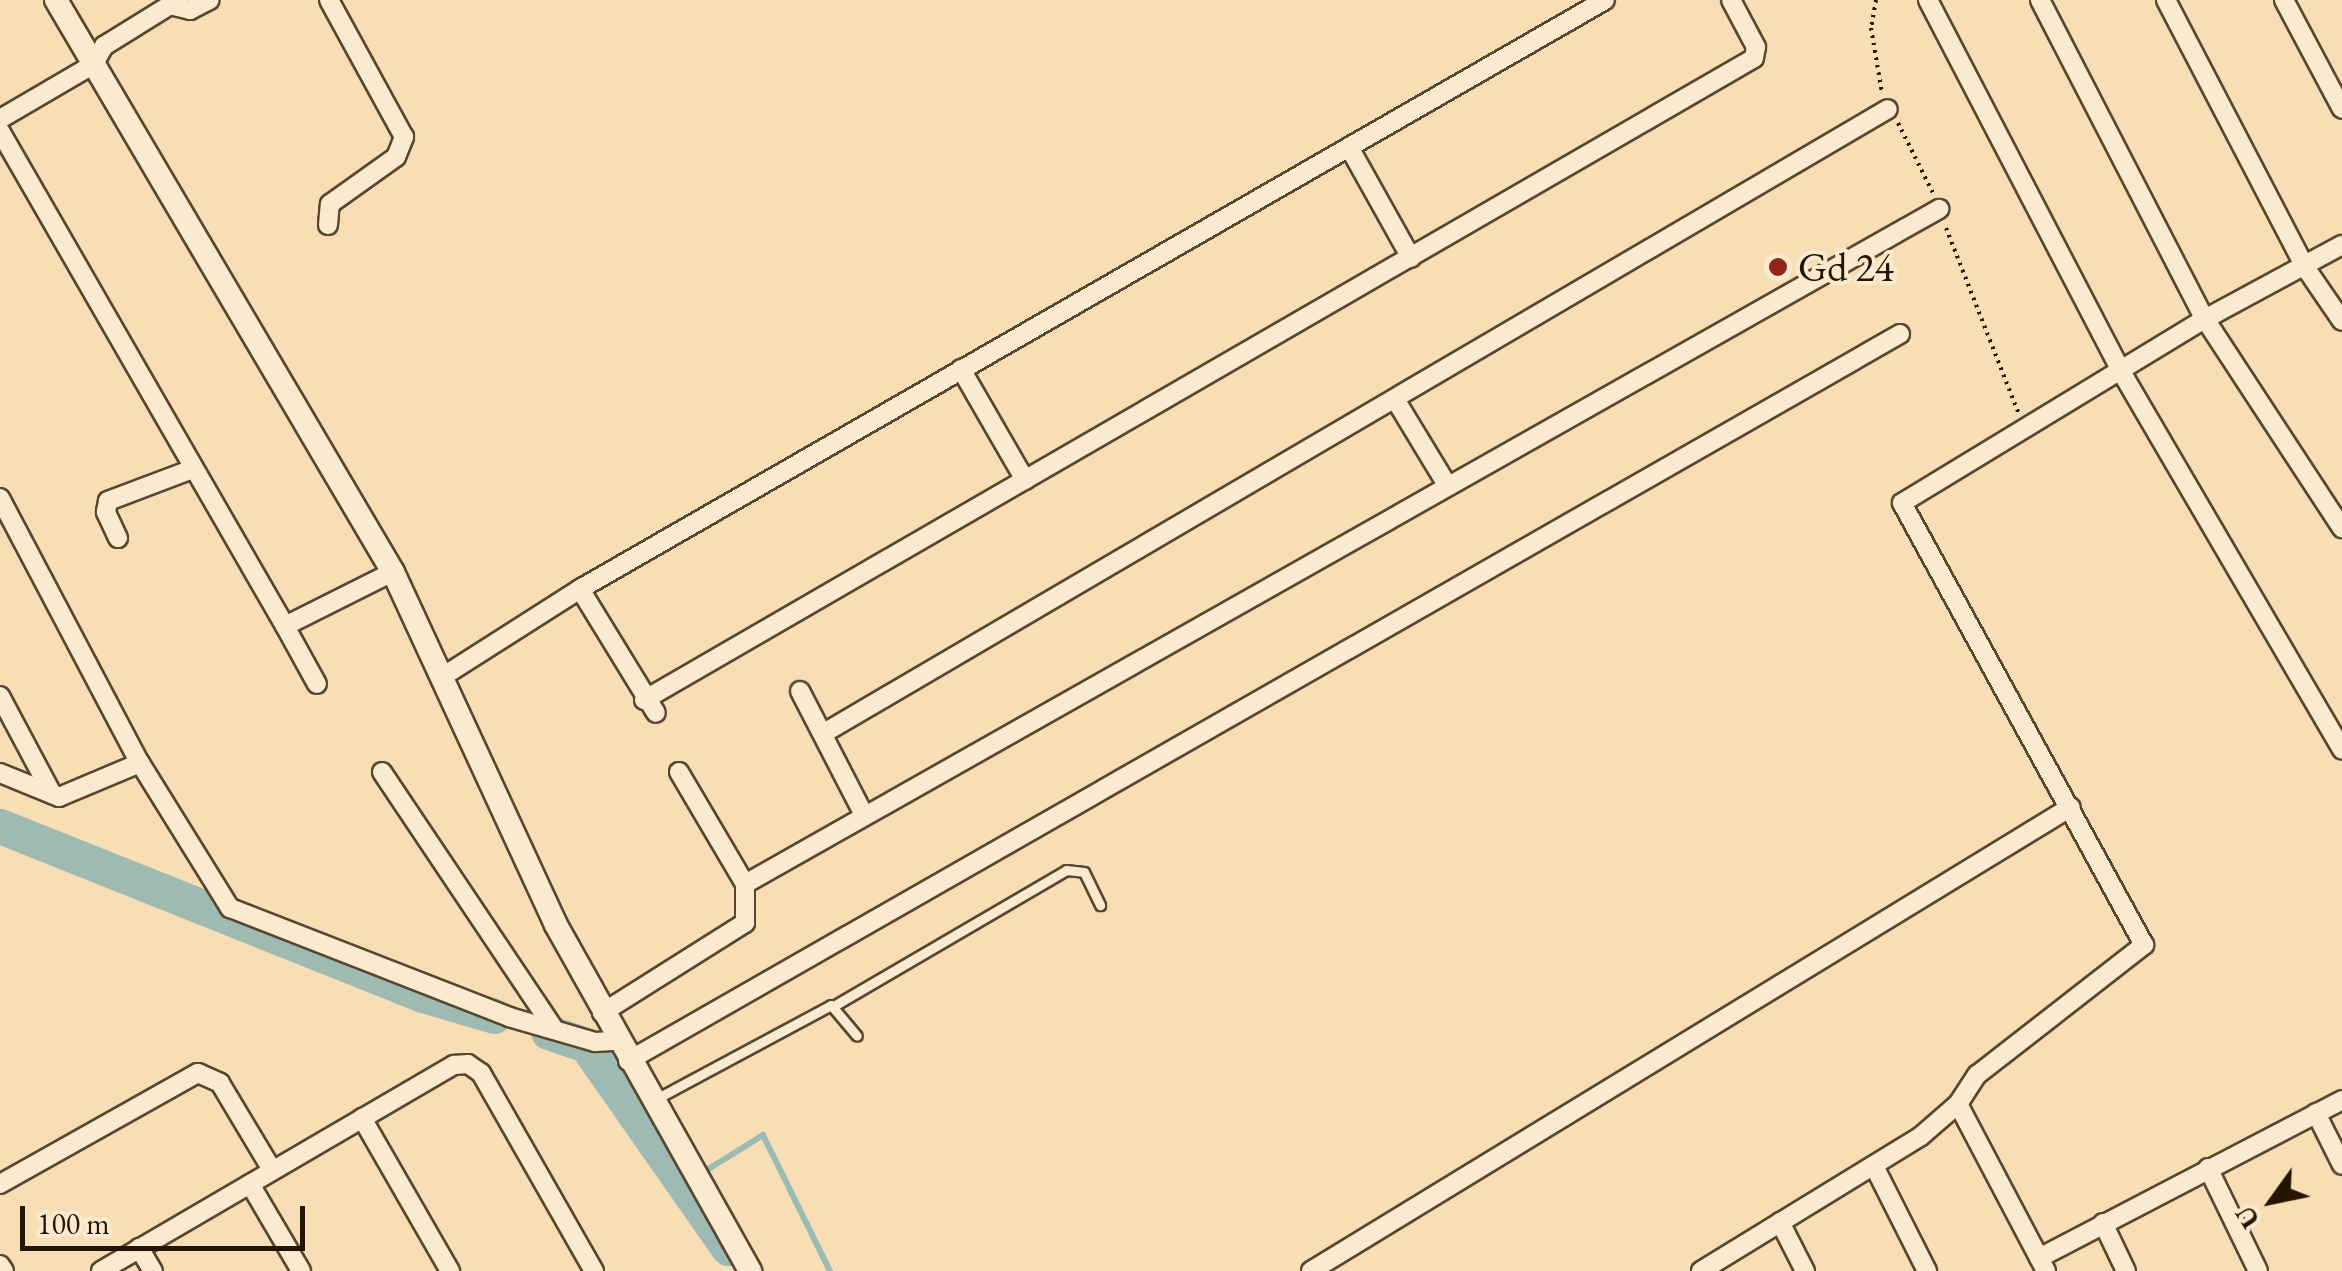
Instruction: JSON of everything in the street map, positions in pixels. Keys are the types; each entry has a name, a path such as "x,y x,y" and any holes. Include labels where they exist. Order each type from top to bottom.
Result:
{"street":[{"path":"56,0 449,673 506,826 610,1008 651,1101 750,1271"},
{"path":"0,119 94,64 104,46 170,5 190,10 210,0"},
{"path":"328,225 330,204 396,156 404,138 329,0"},
{"path":"449,673 580,589 1605,0"},
{"path":"580,589 650,706 1025,480 1754,58 1756,48 1731,0"},
{"path":"1928,0 2122,373 2342,749"},
{"path":"2040,0 2204,319 2342,528"},
{"path":"2166,0 2305,266 2342,322"},
{"path":"2284,0 2342,109"},
{"path":"824,734 1888,109"},
{"path":"0,131 190,470 316,684"},
{"path":"1349,146 1411,258"},
{"path":"744,884 863,813 1939,209"},
{"path":"1701,1271 1874,1166 1958,1104 1977,1075 2144,946 1902,503 2023,428 2122,373 2204,319 2342,245"},
{"path":"0,498 140,763 218,896 236,914 401,979 632,1053 1900,334"},
{"path":"961,369 1025,480"},
{"path":"1395,399 1448,485"},
{"path":"118,538 108,501 190,470"},
{"path":"285,626 392,572"},
{"path":"800,690 863,813"},
{"path":"0,696 52,794"},
{"path":"0,773 66,796 140,763"},
{"path":"382,772 553,1027"},
{"path":"610,1008 742,928 744,884 679,772"},
{"path":"1311,1271 2071,807"},
{"path":"101,1271 454,1065 468,1064 481,1073 594,1271"},
{"path":"0,1184 198,1073 220,1083 272,1170"},
{"path":"1958,1104 2042,1265 2103,1224 2342,1100"},
{"path":"2316,1113 2342,1165"},
{"path":"362,1118 450,1271"},
{"path":"1874,1166 1927,1271"},
{"path":"2208,1168 2258,1271"},
{"path":"250,1184 301,1271"},
{"path":"1780,1222 1805,1271"},
{"path":"2103,1224 2126,1271"},
{"path":"139,1248 153,1271"}],"lane":[{"path":"651,1101 837,1004 1066,870 1084,872 1100,905"},
{"path":"837,1004 857,1036"}],"path":[{"path":"1939,209 2023,428"}],"waterway":[{"path":"0,826 423,995 494,1016"},
{"path":"548,1032 586,1045 728,1248"},
{"path":"702,1173 763,1135 830,1271"}],"place":[{"name":"Gd 24","path":"1778,267"}]}
